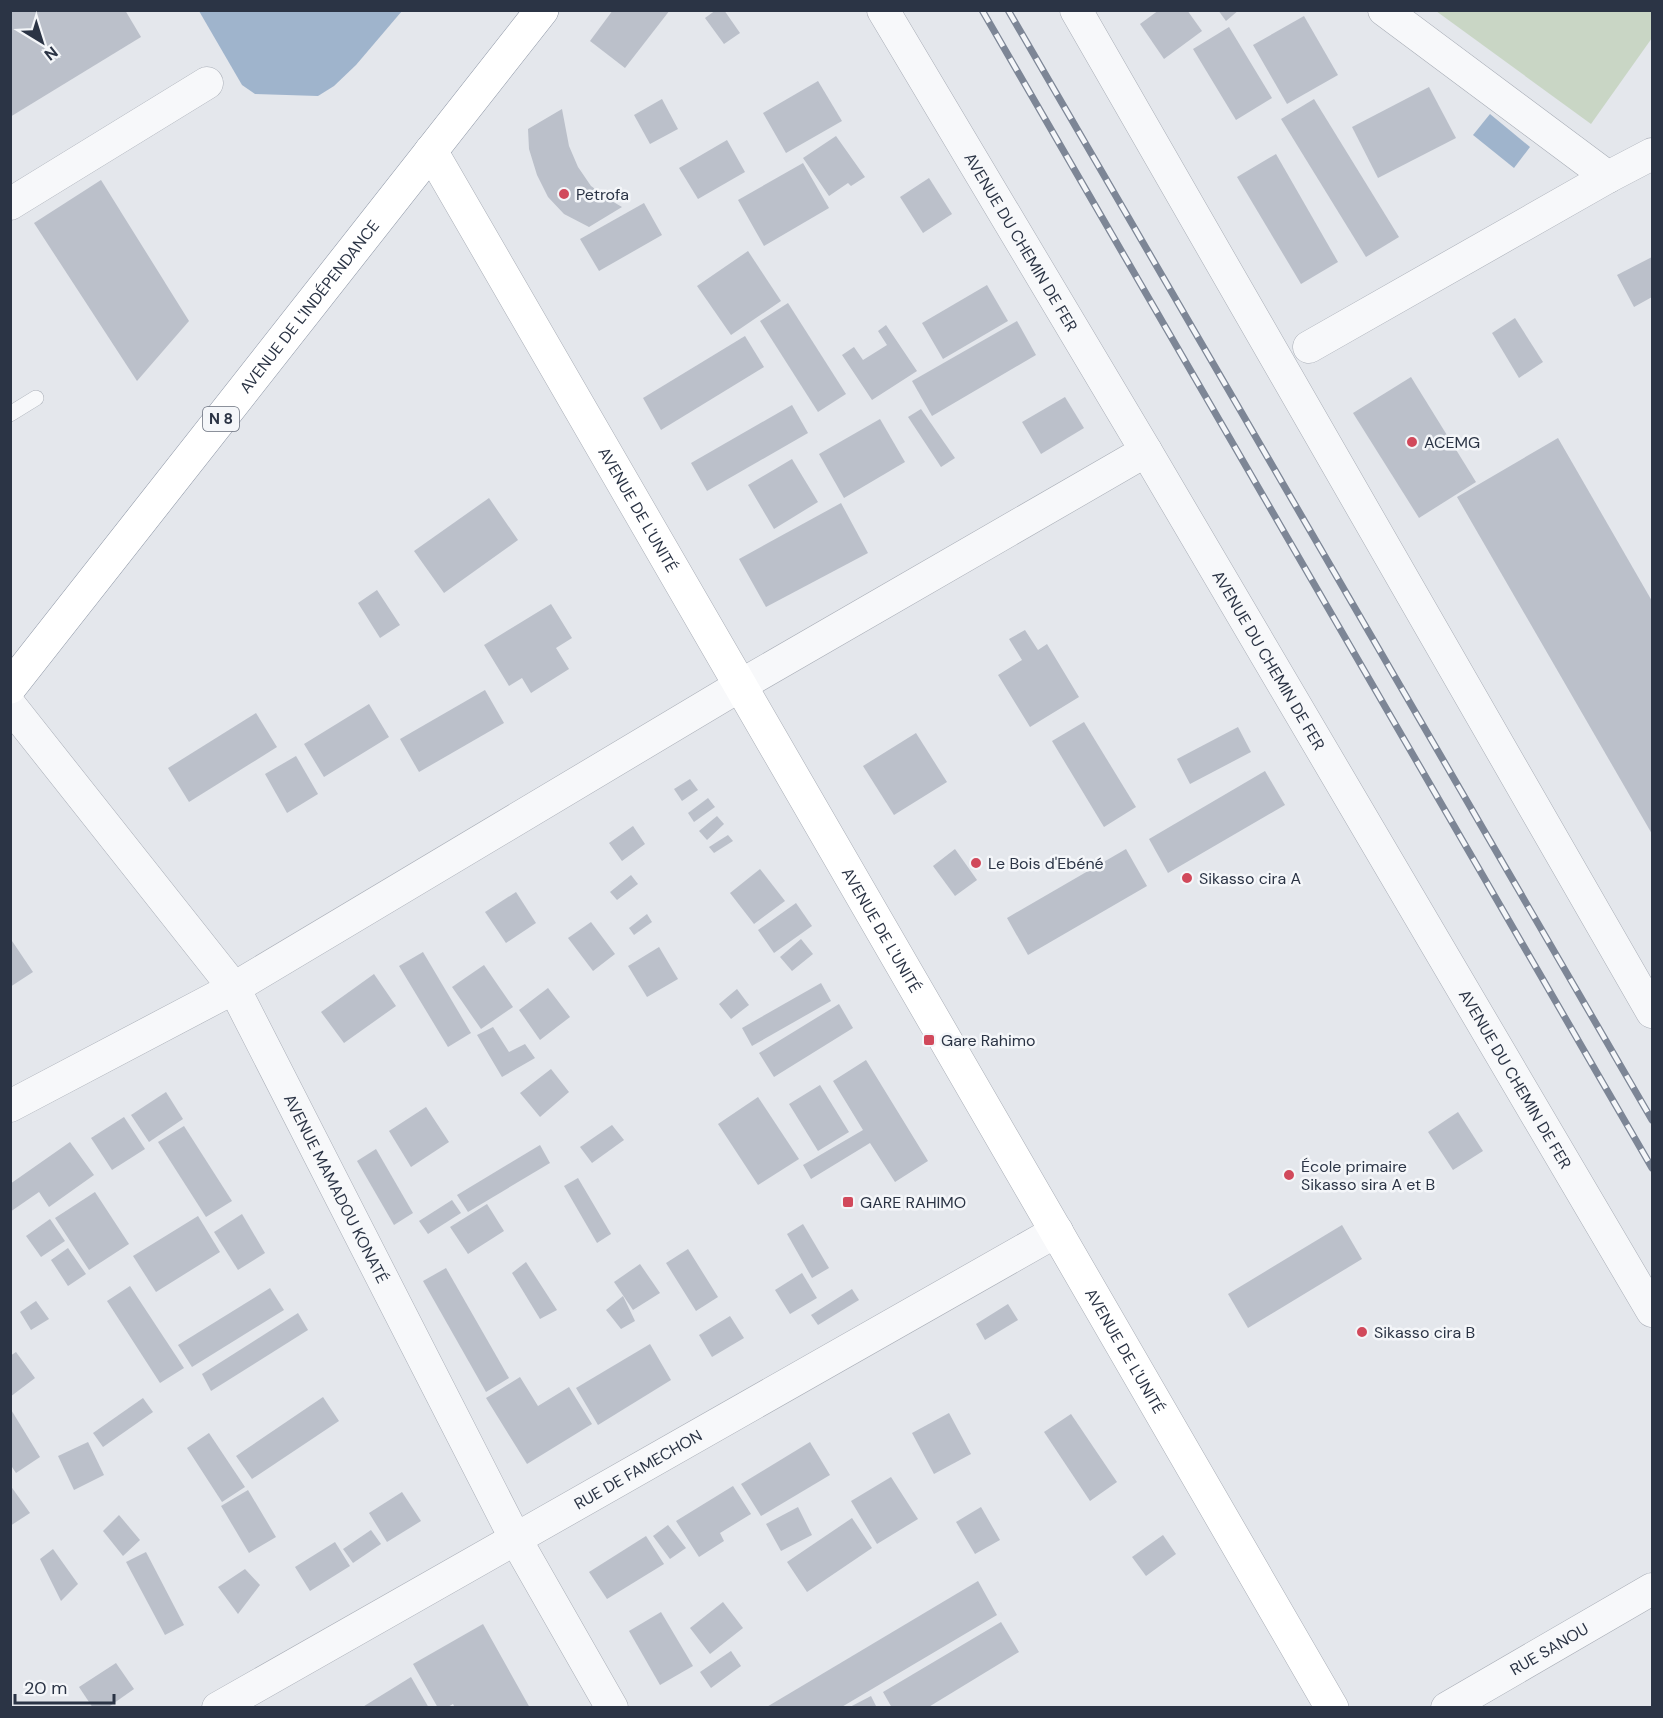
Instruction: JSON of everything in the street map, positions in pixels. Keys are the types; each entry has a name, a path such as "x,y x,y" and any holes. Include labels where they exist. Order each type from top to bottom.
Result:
{"main road":[{"name":"AVENUE DE L'INDÉPENDANCE","path":"10,687 542,10"},
{"name":"AVENUE DE L'UNITÉ","path":"431,152 1332,1707"}],"street":[{"name":"AVENUE DU CHEMIN DE FER","path":"883,10 1653,1311"},
{"path":"1076,10 1294,357 1653,1012"},
{"path":"1384,10 1608,177"},
{"path":"10,204 207,83"},
{"path":"1294,357 1608,177 1653,154"},
{"path":"10,1106 234,988 741,685 1146,451"},
{"name":"AVENUE MAMADOU KONATÉ","path":"10,705 234,988 515,1538 612,1707"},
{"name":"RUE DE FAMECHON","path":"218,1707 1057,1231"},
{"name":"RUE SANOU","path":"1447,1707 1653,1589"}],"lane":[{"path":"10,414 36,398"}],"green space":[{"path":"1436,11 1652,11 1652,38 1591,124"}],"water":[{"path":"199,11 402,11 356,65 334,86 318,96 255,94 242,85"},
{"path":"1490,114 1530,147 1514,168 1473,135"}],"building":[{"path":"10,10 125,10 141,37 10,117"},
{"path":"613,10 670,10 625,68 590,41"},
{"path":"716,10 724,10 740,33 724,44 705,18"},
{"path":"1159,10 1187,10 1202,31 1164,59 1140,24"},
{"path":"1218,10 1239,10 1226,21"},
{"path":"1304,16 1338,75 1287,104 1253,45"},
{"path":"1229,27 1272,98 1236,120 1193,49"},
{"path":"818,81 842,121 786,153 763,113"},
{"path":"1429,87 1456,138 1378,178 1352,127"},
{"path":"662,99 678,129 650,144 634,115"},
{"path":"1314,99 1399,237 1366,257 1281,119"},
{"path":"562,109 569,146 578,167 591,186 622,207 589,227 564,214 548,197 537,175 529,149 528,129"},
{"path":"836,136 865,177 851,186 848,183 829,196 803,158"},
{"path":"727,140 745,172 698,199 679,168"},
{"path":"1276,154 1338,262 1301,284 1237,177"},
{"path":"803,163 829,208 764,246 738,200"},
{"path":"929,178 952,214 923,233 900,197"},
{"path":"101,180 189,321 137,381 34,223"},
{"path":"644,203 662,235 599,271 580,239"},
{"path":"748,251 781,301 731,335 697,286"},
{"path":"1652,257 1652,297 1634,307 1617,275"},
{"path":"987,285 1008,321 943,359 922,323"},
{"path":"788,303 846,394 818,412 760,321"},
{"path":"1515,318 1543,362 1519,378 1492,333"},
{"path":"1017,321 1036,355 932,416 912,381"},
{"path":"886,325 917,371 872,400 842,355 854,347 863,360 887,345 878,331"},
{"path":"745,336 764,367 661,430 643,398"},
{"name":"ACEMG","path":"1411,377 1476,482 1419,518 1353,413"},
{"path":"1065,397 1084,428 1041,454 1022,422"},
{"path":"792,405 808,433 707,491 691,463"},
{"path":"921,409 955,458 941,467 908,417"},
{"path":"880,419 905,462 844,498 819,454"},
{"path":"1558,438 1652,601 1652,834 1457,497"},
{"path":"792,459 818,502 774,529 748,485"},
{"path":"489,498 518,540 444,593 414,551"},
{"path":"841,503 868,553 766,607 739,559"},
{"path":"377,590 400,625 380,638 358,603"},
{"path":"551,604 572,638 556,648 569,669 531,693 522,678 509,686 484,645"},
{"path":"1025,630 1038,650 1047,644 1079,697 1030,727 998,675 1022,660 1009,639"},
{"path":"485,690 504,723 419,772 400,739"},
{"path":"369,704 389,737 324,777 304,744"},
{"path":"256,713 277,747 189,802 168,768"},
{"path":"1084,722 1136,807 1104,827 1052,741"},
{"path":"1238,727 1251,752 1190,784 1177,759"},
{"path":"916,733 947,782 894,815 863,766"},
{"path":"296,756 318,794 287,813 265,774"},
{"path":"1265,771 1285,805 1168,873 1149,839"},
{"path":"690,779 698,790 682,801 674,789"},
{"path":"708,798 715,807 694,822 688,813"},
{"path":"717,816 724,824 707,840 699,831"},
{"path":"633,826 645,844 622,861 609,843"},
{"path":"728,835 733,841 714,853 709,847"},
{"path":"955,849 977,880 955,896 933,866"},
{"path":"1126,849 1147,886 1028,955 1007,918"},
{"path":"760,869 785,901 754,924 730,893"},
{"path":"631,875 638,884 617,900 610,892"},
{"path":"516,892 536,923 506,943 485,912"},
{"path":"796,903 812,926 774,953 758,930"},
{"path":"647,914 652,922 634,935 629,928"},
{"path":"591,922 615,954 593,971 568,938"},
{"path":"10,938 33,972 10,987"},
{"path":"801,939 813,954 792,971 780,957"},
{"path":"659,947 678,979 647,997 628,966"},
{"path":"423,952 471,1033 448,1047 399,966"},
{"path":"484,965 513,1007 481,1029 452,987"},
{"path":"374,974 396,1006 344,1043 321,1012"},
{"path":"821,983 831,1001 752,1046 742,1028"},
{"path":"548,988 570,1017 540,1040 519,1010"},
{"path":"737,989 749,1005 731,1019 719,1004"},
{"path":"839,1004 853,1028 774,1077 759,1053"},
{"path":"493,1027 509,1052 525,1044 535,1058 502,1077 477,1035"},
{"path":"866,1060 928,1161 895,1182 870,1143 811,1179 803,1165 863,1130 833,1081"},
{"path":"551,1069 569,1092 540,1117 520,1093"},
{"path":"820,1085 849,1132 818,1151 789,1104"},
{"path":"166,1092 183,1119 149,1142 131,1115"},
{"path":"758,1097 799,1159 758,1185 718,1124"},
{"path":"426,1107 449,1142 411,1167 389,1131"},
{"path":"1458,1112 1483,1151 1453,1170 1428,1132"},
{"path":"124,1117 145,1149 112,1170 91,1138"},
{"path":"612,1125 624,1140 592,1163 580,1147"},
{"path":"184,1126 232,1201 206,1217 158,1142"},
{"path":"70,1142 94,1175 49,1207 39,1192 10,1212 10,1184"},
{"path":"540,1145 550,1163 468,1212 457,1195"},
{"path":"376,1149 413,1213 394,1225 357,1161"},
{"path":"578,1178 611,1234 597,1243 564,1186"},
{"path":"95,1192 129,1244 89,1270 55,1218"},
{"path":"452,1200 461,1213 428,1234 419,1221"},
{"path":"487,1204 504,1231 468,1254 450,1227"},
{"path":"242,1214 265,1253 238,1270 214,1232"},
{"path":"198,1216 220,1252 156,1292 133,1256"},
{"path":"50,1219 65,1241 41,1257 26,1236"},
{"path":"803,1224 829,1268 812,1278 787,1234"},
{"path":"1342,1225 1362,1259 1248,1328 1228,1294"},
{"path":"68,1248 86,1274 68,1286 51,1260"},
{"path":"688,1249 718,1297 696,1311 666,1263"},
{"path":"526,1262 557,1310 540,1319 512,1273"},
{"path":"640,1264 660,1293 633,1310 614,1282"},
{"path":"446,1268 509,1378 486,1392 423,1281"},
{"path":"802,1273 817,1298 790,1314 775,1290"},
{"path":"130,1286 184,1368 160,1383 107,1301"},
{"path":"270,1288 284,1310 192,1367 178,1345"},
{"path":"852,1289 859,1300 818,1325 811,1315"},
{"path":"623,1296 635,1321 621,1329 606,1310"},
{"path":"36,1301 49,1319 31,1330 20,1312"},
{"path":"1008,1304 1018,1320 985,1340 976,1324"},
{"path":"298,1313 308,1330 211,1391 202,1374"},
{"path":"730,1316 744,1338 712,1357 699,1335"},
{"path":"650,1344 671,1380 598,1425 576,1388"},
{"path":"16,1352 35,1378 10,1397 10,1356"},
{"path":"520,1377 538,1406 569,1387 592,1424 527,1464 486,1398"},
{"path":"323,1397 339,1421 252,1479 236,1456"},
{"path":"143,1398 153,1412 103,1447 93,1433"},
{"path":"10,1408 40,1457 16,1473 10,1464"},
{"path":"949,1413 971,1454 934,1474 912,1433"},
{"path":"1071,1414 1117,1482 1090,1501 1044,1432"},
{"path":"209,1433 245,1487 222,1502 187,1448"},
{"path":"88,1442 104,1475 74,1490 58,1456"},
{"path":"810,1442 830,1475 761,1516 741,1484"},
{"path":"891,1477 918,1519 877,1544 851,1501"},
{"path":"10,1485 30,1513 10,1526"},
{"path":"733,1486 751,1514 720,1533 724,1541 699,1557 676,1521"},
{"path":"248,1490 276,1537 249,1553 221,1506"},
{"path":"402,1492 421,1521 387,1542 369,1513"},
{"path":"798,1507 812,1535 781,1551 766,1524"},
{"path":"981,1507 1000,1540 975,1554 956,1522"},
{"path":"119,1515 140,1540 123,1556 103,1531"},
{"path":"852,1518 872,1548 807,1592 787,1562"},
{"path":"668,1525 686,1548 670,1559 653,1536"},
{"path":"371,1530 381,1544 353,1563 343,1549"},
{"path":"1163,1535 1176,1554 1146,1576 1132,1557"},
{"path":"646,1536 664,1564 607,1599 589,1572"},
{"path":"335,1542 350,1566 310,1591 295,1567"},
{"path":"53,1549 78,1584 61,1601 40,1559"},
{"path":"146,1552 184,1625 165,1635 126,1562"},
{"path":"245,1569 260,1585 238,1614 218,1587"},
{"path":"978,1581 997,1615 840,1708 765,1708"},
{"path":"723,1602 743,1628 710,1654 690,1628"},
{"path":"661,1612 693,1666 660,1685 629,1631"},
{"path":"1001,1622 1019,1652 927,1708 892,1708 883,1692"},
{"path":"483,1624 530,1708 455,1708 453,1704 446,1708 438,1708 413,1664"},
{"path":"731,1651 741,1666 711,1688 700,1672"},
{"path":"116,1663 134,1689 107,1708 93,1708 79,1687"},
{"path":"411,1677 429,1708 361,1708"},
{"path":"871,1696 877,1708 848,1708"}],"railway":[{"path":"982,10 1652,1168"},
{"path":"1008,10 1652,1120"}],"place":[{"name":"Petrofa","path":"564,194"},
{"name":"ACEMG","path":"1412,442"},
{"name":"Le Bois d'Ebéné","path":"976,863"},
{"name":"Sikasso cira A","path":"1187,878"},
{"name":"Gare Rahimo","path":"929,1040"},
{"name":"École primaire Sikasso sira A et B","path":"1289,1175"},
{"name":"GARE RAHIMO","path":"848,1202"},
{"name":"Sikasso cira B","path":"1362,1332"}]}
